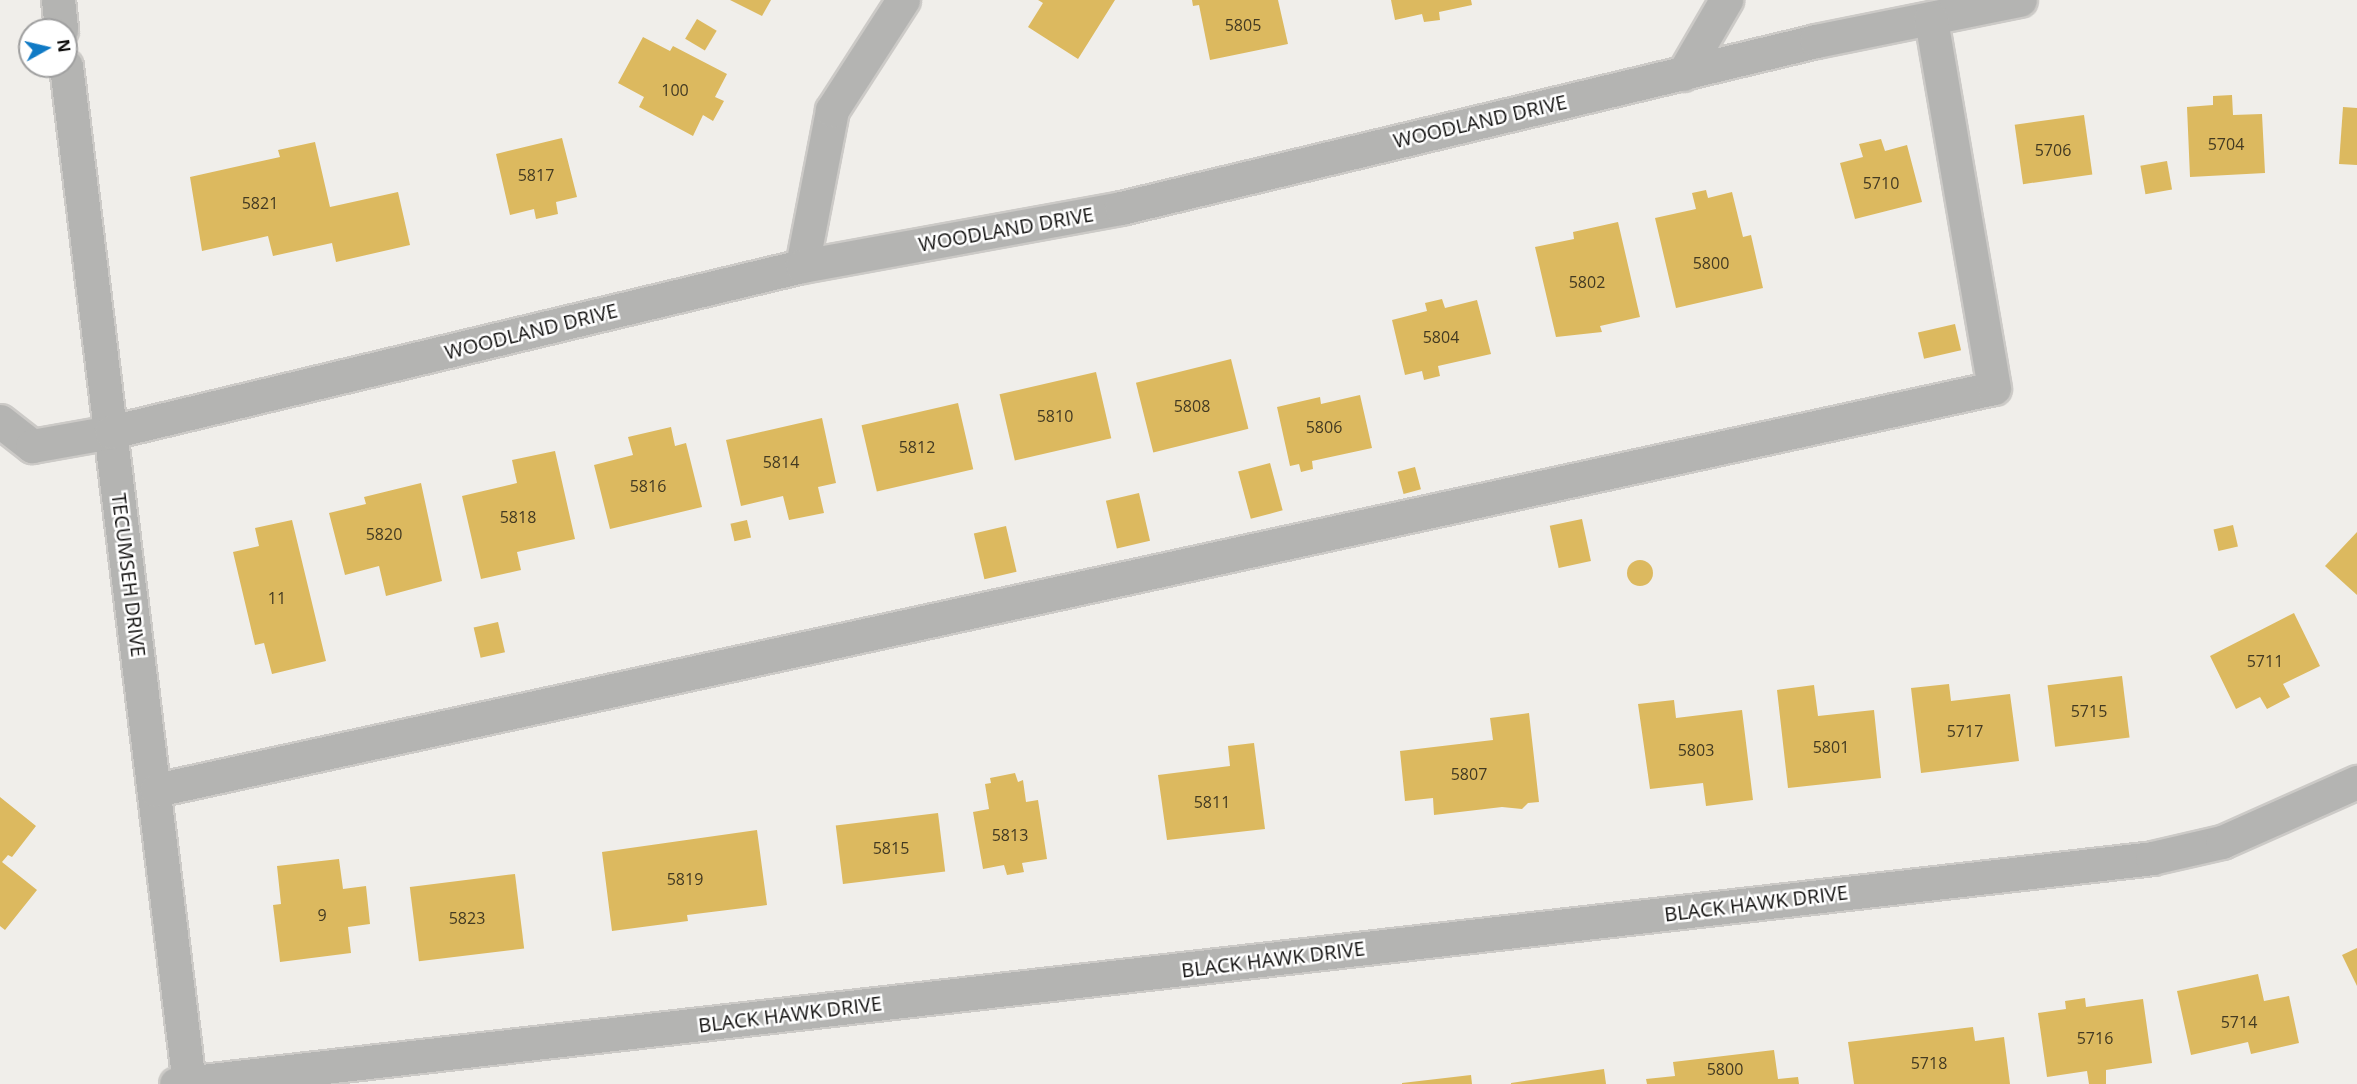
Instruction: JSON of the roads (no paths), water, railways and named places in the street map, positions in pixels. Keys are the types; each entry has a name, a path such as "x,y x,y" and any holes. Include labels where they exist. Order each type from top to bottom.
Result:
{"street":[{"path":"58,0 60,18"},
{"path":"802,266 832,110 903,0"},
{"path":"1683,74 1726,0"},
{"name":"WOODLAND DRIVE","path":"0,421 32,446 111,432 802,266 1121,208 1683,74 2020,0"},
{"path":"156,790 1995,388 1931,18"},
{"name":"TECUMSEH DRIVE","path":"67,78 156,790 184,1083"},
{"name":"BLACK HAWK DRIVE","path":"184,1083 2152,858 2222,842 2357,782"}]}
